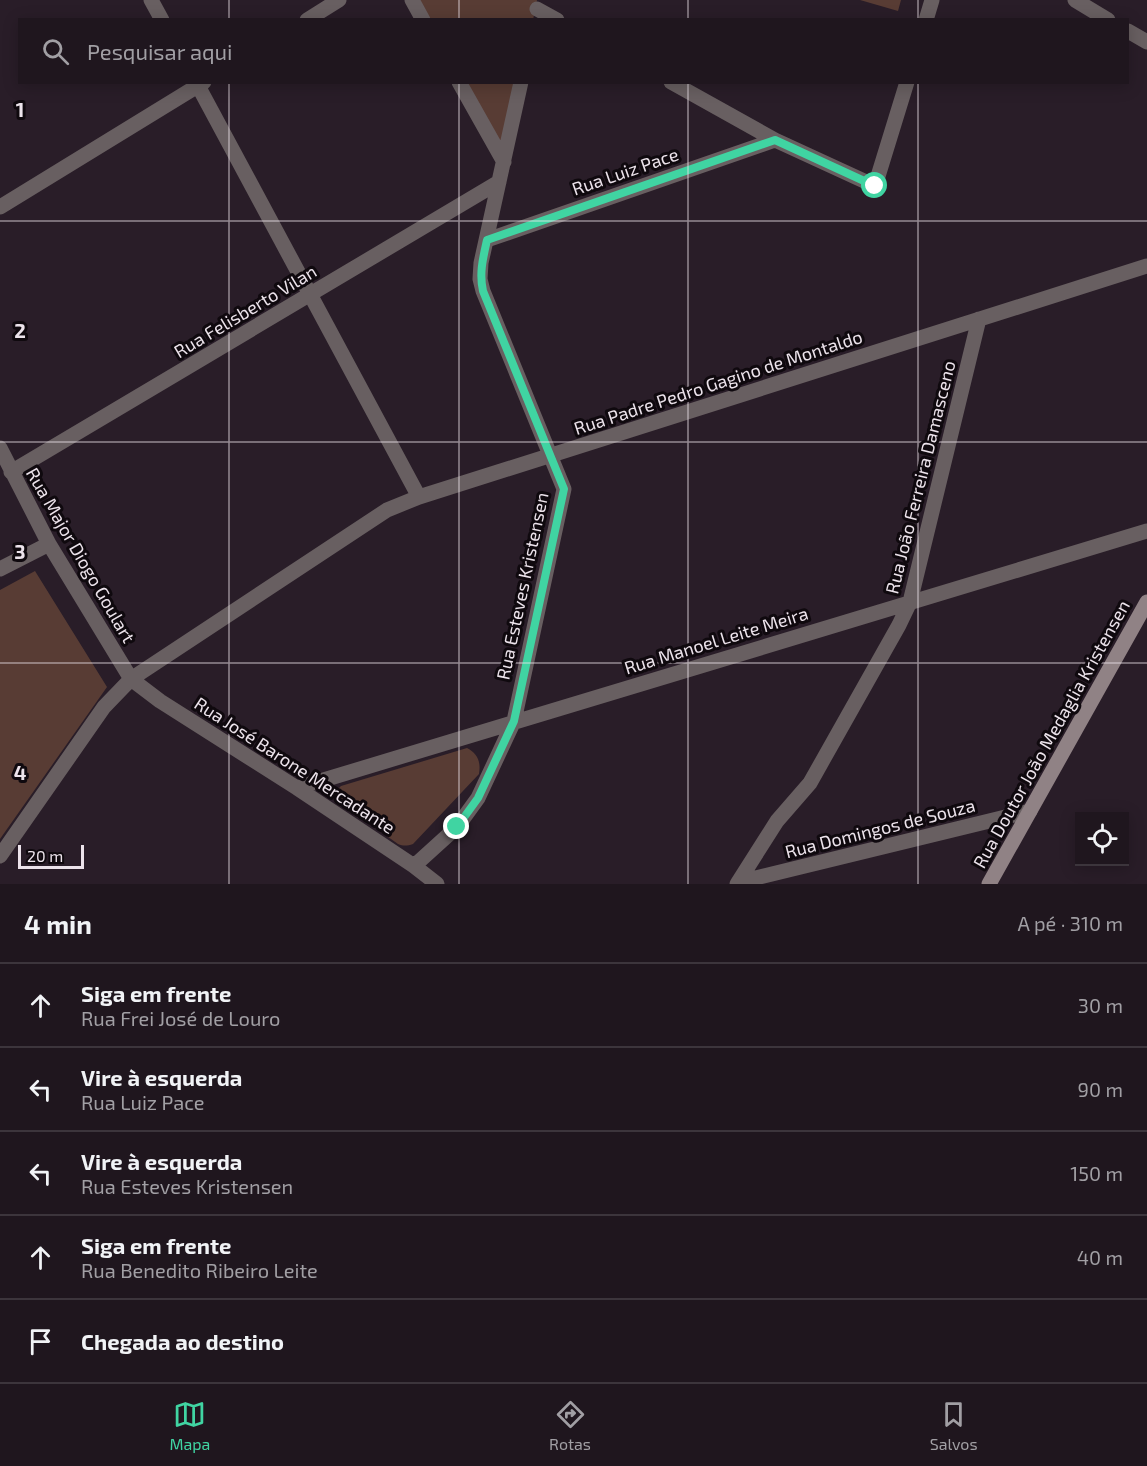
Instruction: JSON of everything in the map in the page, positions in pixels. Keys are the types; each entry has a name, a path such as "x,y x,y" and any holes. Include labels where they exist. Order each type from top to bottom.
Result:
{"street":[{"path":"151,0 161,18"},
{"path":"310,18 339,0"},
{"path":"412,0 422,18"},
{"path":"927,18 932,0"},
{"path":"1075,0 1105,18"},
{"path":"537,9 553,18"},
{"path":"1129,32 1147,42"},
{"path":"0,207 199,84 419,497"},
{"path":"460,84 504,162"},
{"name":"Rua Esteves Kristensen","path":"414,866 457,827 478,798 514,721 564,489 480,279 481,263 521,84"},
{"path":"675,84 775,140 875,186 906,84"},
{"name":"Rua Luiz Pace","path":"487,240 775,140"},
{"name":"Rua Felisberto Vilan","path":"11,472 499,183"},
{"name":"Rua Padre Pedro Gagino de Montaldo","path":"0,856 104,707 131,680 387,510 419,497 1147,266"},
{"name":"Rua João Ferreira Damasceno","path":"738,883 777,821 810,783 910,602 979,320"},
{"name":"Rua Major Diogo Goulart","path":"0,448 49,544 131,680"},
{"name":"Rua Manoel Leite Meira","path":"297,788 1147,531"},
{"path":"0,569 49,544"},
{"name":"Rua Doutor João Medaglia Kristensen","path":"989,884 1147,602"},
{"name":"Rua José Barone Mercadante","path":"131,680 297,788 414,866 437,884"},
{"name":"Rua Domingos de Souza","path":"738,883 1030,811"}],"shaded area":[{"path":"416,0 537,0 533,18 426,18"},
{"path":"860,0 901,0 898,11"},
{"path":"463,84 519,84 503,156"},
{"path":"35,571 107,687 0,839 0,590"},
{"path":"467,748 478,759 479,774 413,844 405,846 398,844 335,799 341,786"}],"route":[{"path":"457,827 478,798 514,721 564,489 483,291 480,279 481,263 487,240 775,140 875,186"}]}
